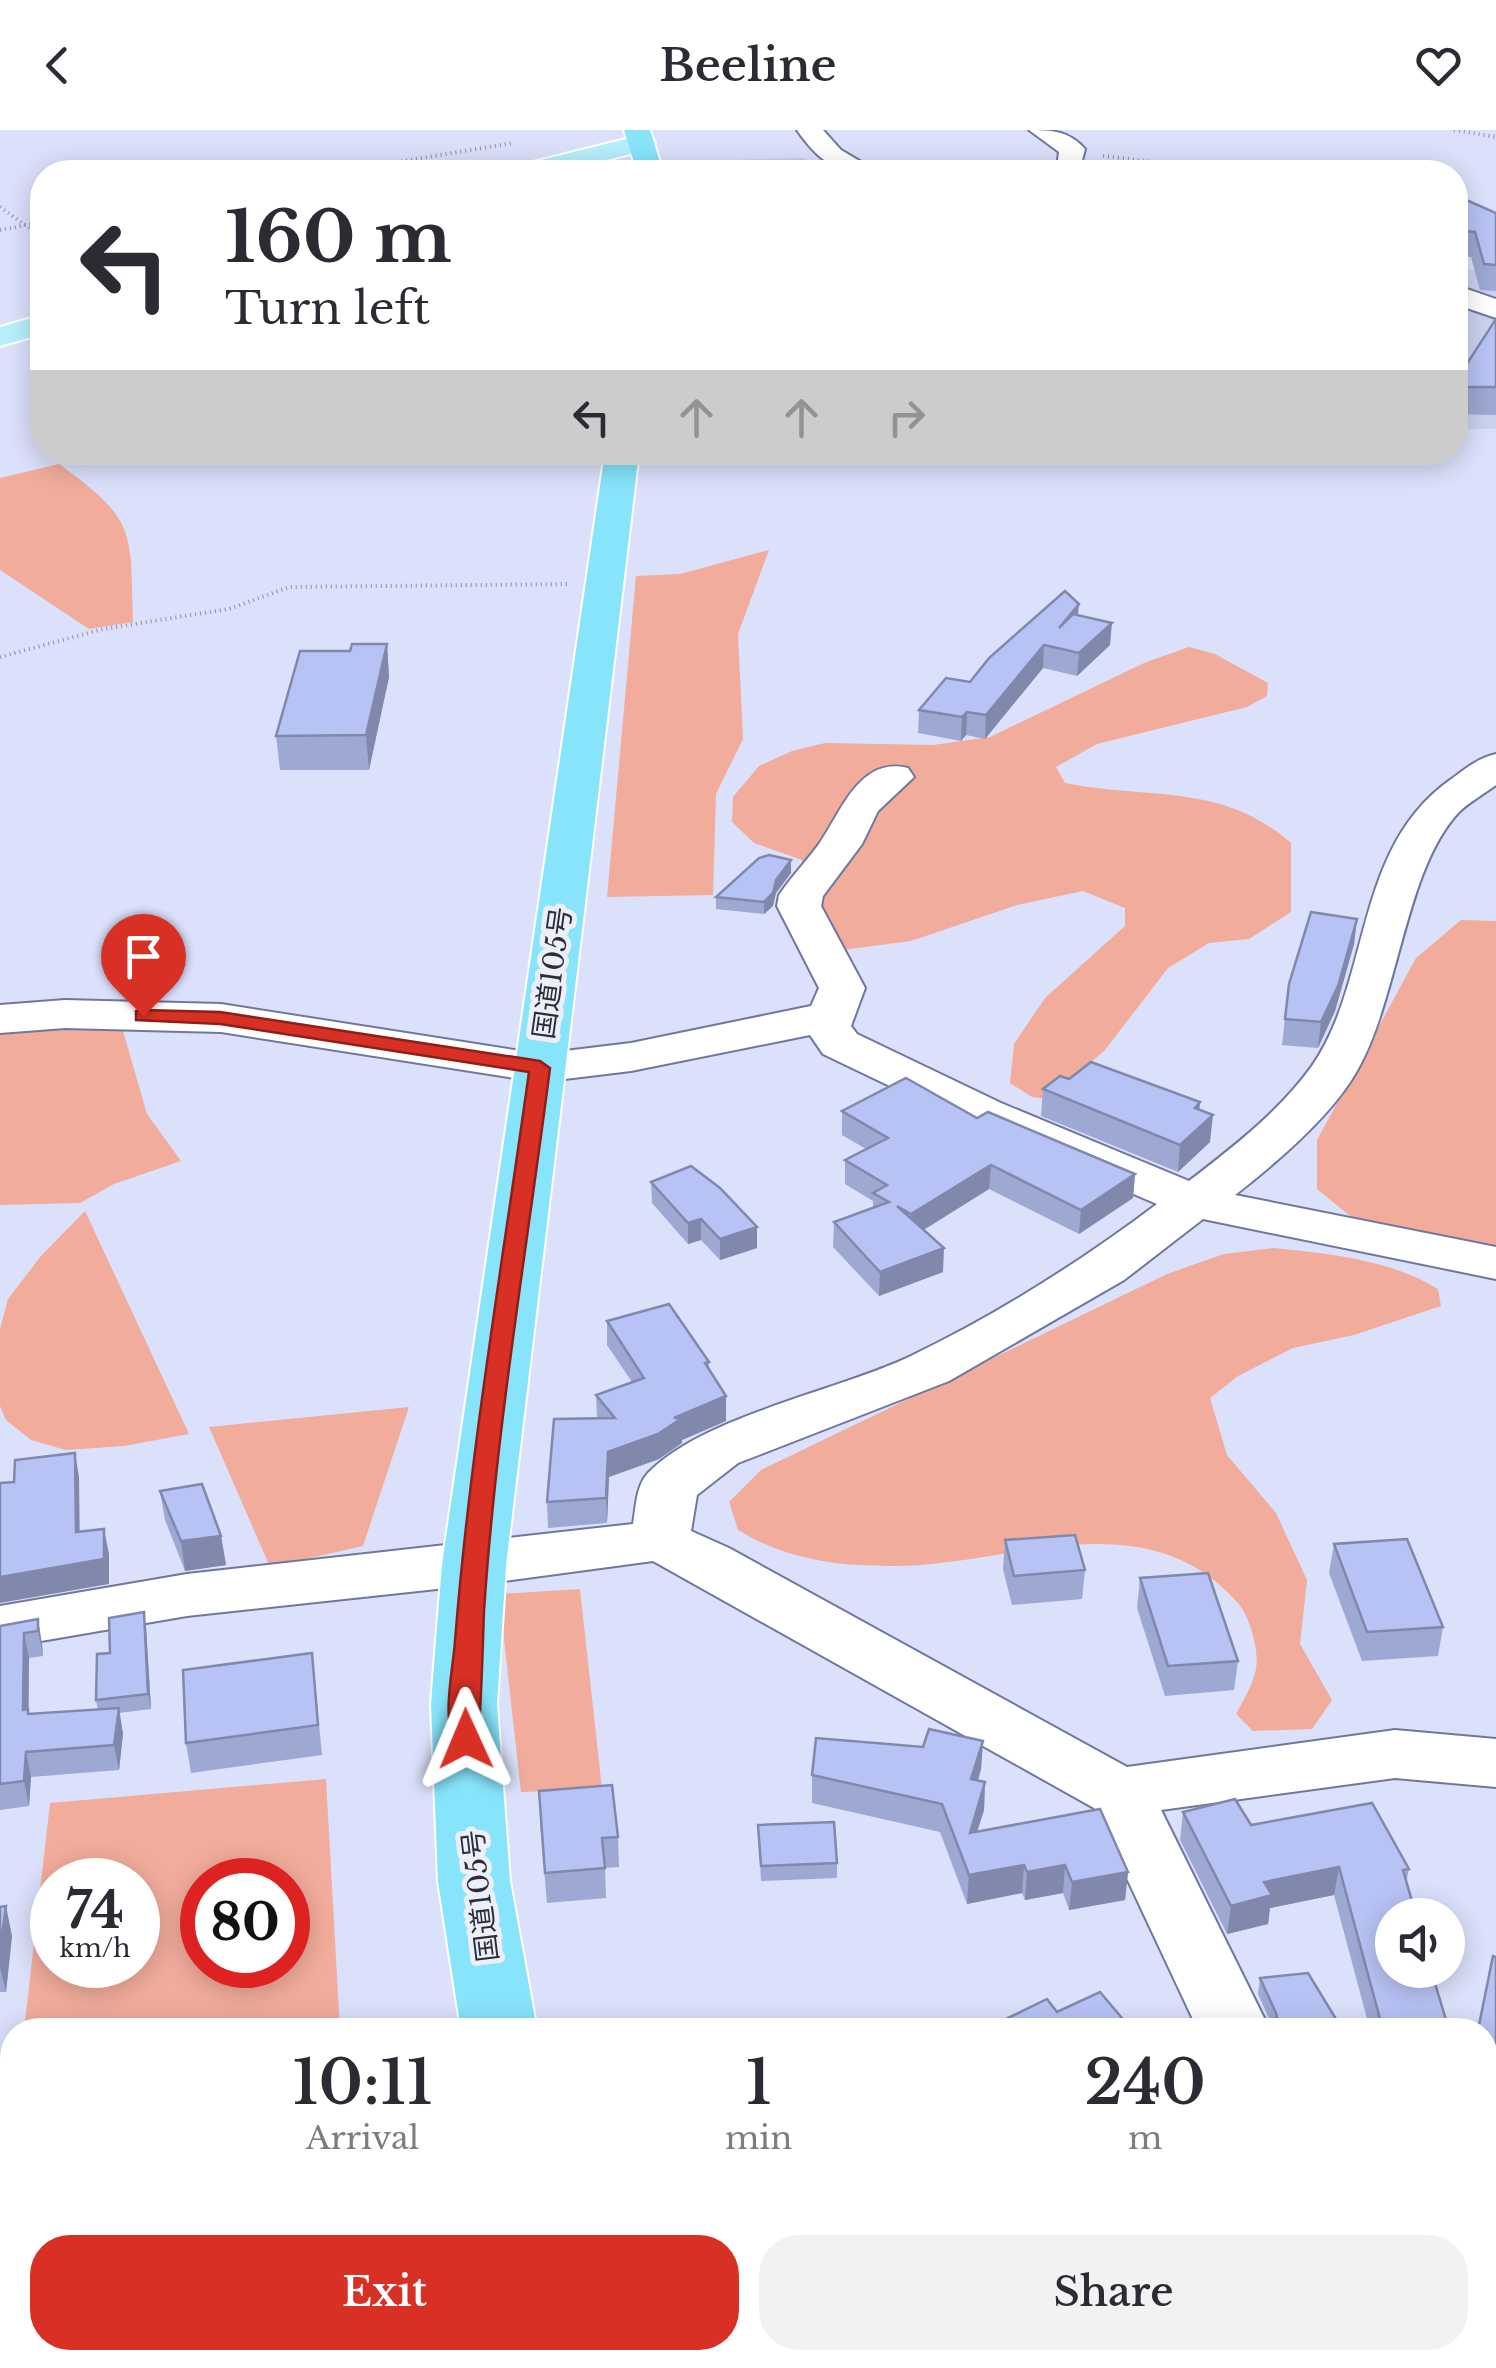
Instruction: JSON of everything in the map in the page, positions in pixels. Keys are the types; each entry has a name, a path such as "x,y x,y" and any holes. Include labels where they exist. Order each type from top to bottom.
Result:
{"highway":[{"path":"642,134 647,160"},
{"name":"国道105号","path":"496,2018 474,1881 464,1704 474,1565 620,465"}],"main road":[{"path":"563,160 642,134"},
{"path":"0,337 30,328"}],"street":[{"path":"809,130 843,160"},
{"path":"1041,130 1072,160"},
{"path":"1468,299 1496,309"},
{"path":"660,1540 669,1486 718,1450 929,1369 1105,1269 1268,1146 1334,1070 1358,1019 1403,868 1442,805 1496,766"},
{"path":"894,777 860,805 841,844 801,895 799,906 842,988 828,1026 840,1044 984,1113 1195,1202 1496,1263"},
{"path":"0,1019 65,1014 220,1018 540,1068 632,1056 829,1017"},
{"path":"0,1626 187,1594 474,1565 660,1540 708,1562 1119,1792 1228,2018"},
{"path":"1119,1792 1395,1754 1496,1763"}],"path":[{"path":"1454,130 1496,137"},
{"path":"409,160 530,140"},
{"path":"1072,160 1159,160"},
{"path":"0,207 30,229"},
{"path":"0,230 30,224"},
{"path":"0,657 76,635 229,609 290,586 604,584"}],"shaded area":[{"path":"803,158 808,160 732,160"},
{"path":"1468,270 1496,271 1496,429 1468,429"},
{"path":"60,465 103,500 125,530 133,622 89,629 0,570 0,478"},
{"path":"769,550 738,634 743,739 716,794 713,895 607,897 636,576 680,574"},
{"path":"1189,647 1215,654 1268,683 1267,696 1247,707 1097,744 1056,767 1065,783 1184,796 1238,810 1265,824 1291,843 1291,912 1249,939 1209,943 1168,968 1105,1050 1049,1099 1032,1097 1010,1083 1014,1044 1045,998 1125,926 1125,908 1083,891 1017,905 911,941 834,951 802,860 754,843 732,822 733,797 759,766 792,751 825,743 933,745 990,737 1144,663"},
{"path":"1461,920 1496,921 1496,1245 1354,1219 1317,1189 1317,1140 1416,958"},
{"path":"121,1024 147,1114 181,1161 114,1184 80,1203 0,1205 0,1029"},
{"path":"85,1211 189,1434 124,1446 66,1450 31,1440 6,1420 0,1406 0,1329 8,1299 41,1256"},
{"path":"1274,1248 1359,1260 1400,1271 1438,1289 1441,1306 1354,1335 1293,1348 1238,1376 1210,1398 1227,1455 1276,1513 1307,1580 1300,1644 1332,1700 1312,1729 1253,1731 1236,1714 1256,1665 1246,1616 1237,1602 1200,1570 1160,1552 1117,1545 1073,1545 936,1564 870,1566 792,1554 738,1530 729,1502 761,1470 1167,1274 1224,1254"},
{"path":"409,1407 363,1546 270,1567 209,1427"},
{"path":"580,1589 602,1789 521,1792 499,1594"},
{"path":"326,1779 339,2018 25,2018 30,1978 30,1988 160,1988 160,1858 44,1858 50,1803"}],"building":[{"path":"1468,201 1496,213 1496,265 1484,264 1475,232 1468,231"},
{"path":"1496,319 1496,387 1468,387 1468,362"},
{"path":"1065,591 1079,604 1059,628 1073,614 1112,623 1079,653 1044,645 986,715 967,712 962,717 919,710 946,678 970,682 989,658"},
{"path":"352,644 387,644 366,735 276,736 300,651 350,651"},
{"path":"769,855 791,860 764,902 716,897 759,858"},
{"path":"1311,912 1357,919 1338,986 1321,1022 1285,1019 1289,984"},
{"path":"1091,1062 1200,1102 1195,1108 1213,1115 1180,1145 1043,1089 1060,1076 1069,1079"},
{"path":"906,1078 977,1118 988,1112 1135,1174 1081,1210 991,1165 911,1214 897,1206 944,1248 880,1272 834,1222 889,1202 873,1193 887,1185 845,1160 888,1138 842,1111"},
{"path":"691,1166 720,1188 757,1227 720,1239 701,1219 688,1223 651,1182"},
{"path":"669,1304 709,1362 705,1363 726,1396 674,1418 682,1418 658,1434 608,1452 606,1498 547,1502 554,1419 615,1418 596,1395 644,1378 607,1321"},
{"path":"75,1453 76,1532 104,1529 104,1559 0,1577 0,1483 14,1482 15,1460"},
{"path":"202,1484 221,1536 181,1541 160,1491"},
{"path":"1075,1535 1085,1570 1014,1576 1005,1540"},
{"path":"1407,1539 1443,1627 1367,1632 1334,1544"},
{"path":"1208,1573 1238,1661 1168,1666 1140,1578"},
{"path":"144,1612 148,1694 96,1700 97,1654 110,1653 109,1618"},
{"path":"38,1619 38,1631 24,1633 23,1710 28,1709 28,1714 119,1708 114,1745 26,1752 24,1781 0,1784 0,1626"},
{"path":"312,1653 318,1725 186,1743 183,1670"},
{"path":"929,1729 983,1741 971,1779 985,1782 970,1833 1100,1809 1128,1872 1072,1882 1065,1865 1027,1872 1024,1865 969,1875 942,1804 812,1775 816,1738 923,1747"},
{"path":"612,1785 618,1837 602,1838 605,1868 545,1873 539,1791"},
{"path":"1235,1799 1251,1825 1372,1803 1409,1869 1403,1870 1411,1898 1375,1898 1375,1988 1436,1988 1445,2018 1380,2018 1339,1867 1264,1882 1272,1895 1231,1906 1183,1812"},
{"path":"834,1822 837,1863 761,1866 758,1825"},
{"path":"6,1906 0,1951 0,1907"},
{"path":"1493,1956 1496,2018 1480,2018"},
{"path":"1308,1973 1335,2018 1277,2018 1260,1978"},
{"path":"1100,1992 1122,2018 1008,2018 1047,1999 1057,2012"}],"route":[{"path":"143,1016 220,1018 540,1068 474,1565 464,1704 466,1739"}]}
